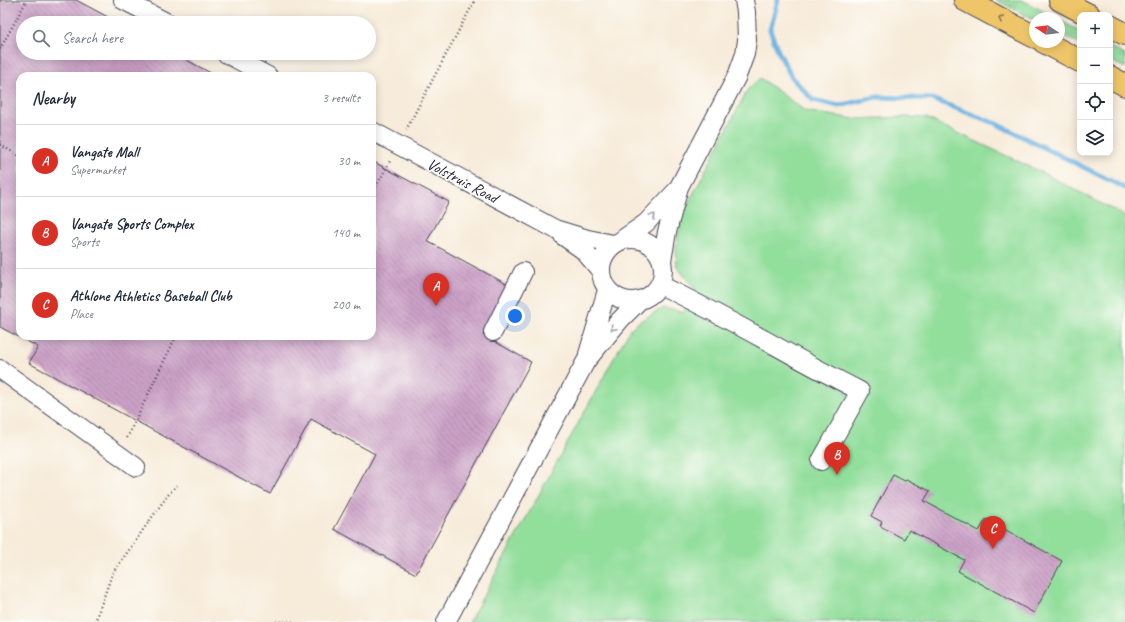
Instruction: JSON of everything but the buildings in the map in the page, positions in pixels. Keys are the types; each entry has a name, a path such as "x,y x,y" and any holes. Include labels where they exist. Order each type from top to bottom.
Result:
{"highway":[{"path":"965,0 1029,34"},
{"path":"1060,0 1083,12"},
{"path":"1113,28 1125,34"},
{"path":"1055,48 1077,59"},
{"path":"1113,79 1125,85"}],"lane":[{"path":"123,0 154,16"},
{"path":"679,187 646,223 606,252 602,260 600,270 602,281 608,290 617,298 628,301 640,300 651,295 660,285 663,273 662,260 667,232 679,187 737,76 745,54 747,40 744,0"},
{"path":"238,60 261,72"},
{"name":"Volstruis Road","path":"376,133 555,229 583,250 600,270"},
{"name":"Volstruis Road","path":"555,229 588,239 618,242"},
{"path":"618,242 633,238 642,240 651,244 658,252 662,260"},
{"path":"492,332 523,272"},
{"path":"660,285 726,318 860,391 821,461"},
{"path":"586,361 596,324 608,290"},
{"path":"446,622 586,361 616,324 640,300"},
{"path":"0,369 136,466"}],"path":[{"path":"18,16 27,0"},
{"path":"376,187 474,0"},
{"path":"0,49 16,20"},
{"path":"0,145 16,154"},
{"path":"119,454 174,340"},
{"path":"95,622 112,574 167,496 178,484"},
{"path":"276,622 295,622"}],"green space":[{"path":"996,0 1022,0 1045,12 1029,12 1029,17"},
{"path":"1065,23 1077,29 1077,42 1065,36"},
{"path":"1113,49 1125,55 1125,68 1113,62"},
{"path":"760,78 805,111 854,119 905,117 926,118 1043,173 1125,216 1125,622 469,622 630,329 640,321 663,308 684,312 697,291 677,267 676,248 682,215 748,89"}],"waterway":[{"path":"778,0 770,30 778,51 792,78 813,100 839,106 876,97 932,99 997,124 1125,188"}],"place":[{"name":"Vangate Mall","path":"436,306"},
{"name":"Vangate Sports Complex","path":"837,475"},
{"name":"Athlone Athletics Baseball Club","path":"993,549"}]}
